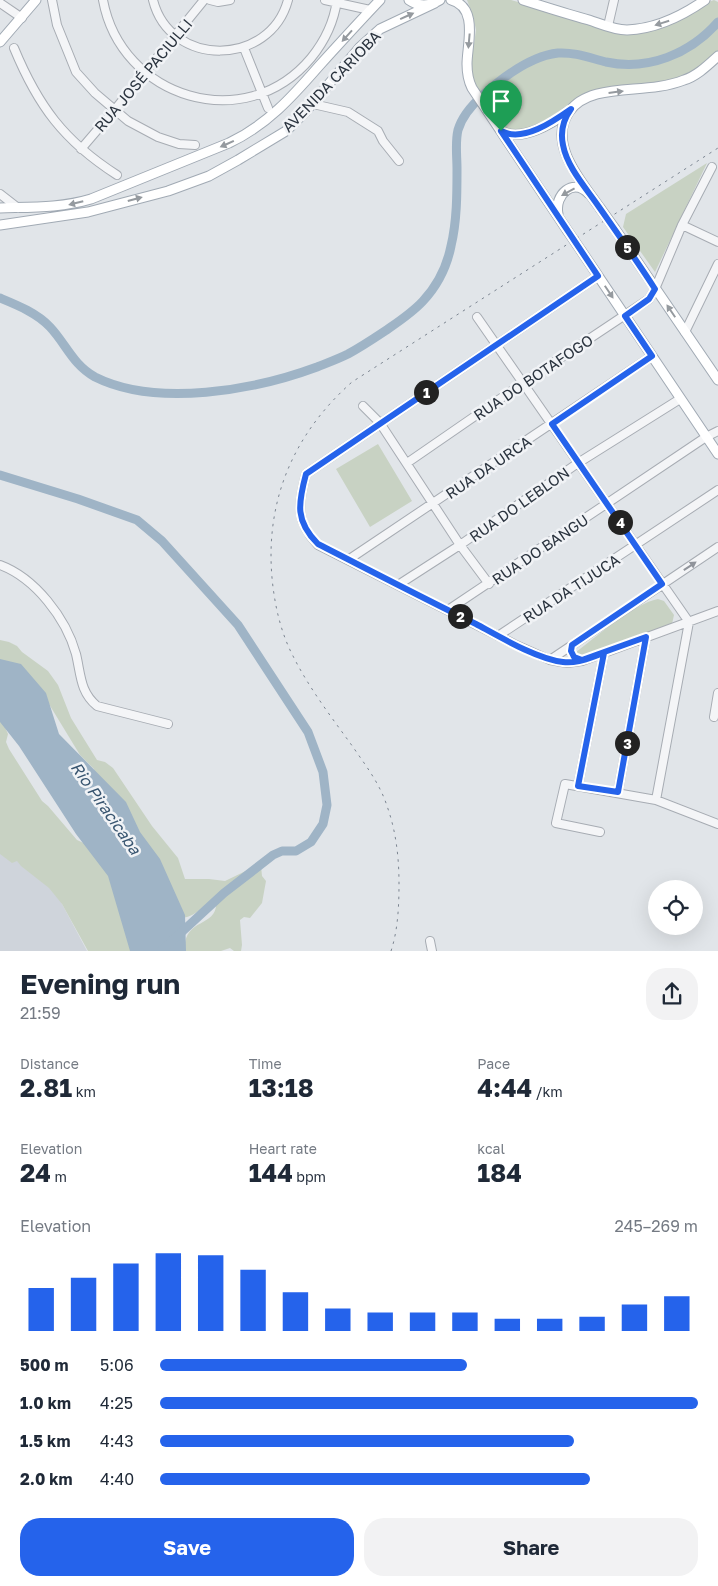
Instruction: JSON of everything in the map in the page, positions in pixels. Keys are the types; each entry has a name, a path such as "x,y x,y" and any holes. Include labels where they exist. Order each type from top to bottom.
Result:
{"main road":[{"path":"18,19 28,0"},
{"path":"0,42 36,0"},
{"name":"AVENIDA CARIOBA","path":"0,208 62,206 91,199 245,135 265,122 284,106 380,0"},
{"path":"409,0 418,5 438,2"},
{"path":"451,0 456,1 463,7 468,20 470,36 466,62 467,75 476,94 718,454"},
{"path":"523,0 626,30 655,25 682,15 705,0"},
{"name":"AVENIDA CARIOBA","path":"0,225 88,212 168,191 189,184 238,160 286,131 313,104 369,37 380,29 438,2"},
{"path":"501,131 515,134 541,128 553,123 582,100 597,94 684,80 701,71 718,56"},
{"path":"571,109 565,118 562,138 564,149 571,164 718,379"},
{"path":"559,218 557,209 558,199 568,190 581,188 586,190 594,199"}],"street":[{"path":"52,0 57,25 76,72 95,93 128,121 158,137 179,144 195,145"},
{"path":"103,0 108,22 117,41 129,58 144,73 161,85 174,91 200,99 221,101 242,99 262,93 284,82 308,61 319,48 330,26 337,1"},
{"path":"153,0 163,22 176,35 202,49 216,51 244,48 261,39 282,17 288,0"},
{"name":"RUA JOSÉ PACIULLI","path":"81,149 204,0"},
{"path":"210,0 218,2 230,0"},
{"path":"325,0 337,1 370,10"},
{"path":"608,26 614,0"},
{"path":"0,3 18,19"},
{"path":"14,48 26,76 41,103 59,127 81,149 117,175"},
{"path":"244,48 268,108"},
{"path":"313,104 348,112 378,131 383,141 398,160"},
{"path":"655,289 682,225 712,167"},
{"path":"0,194 18,208"},
{"path":"682,225 718,242"},
{"path":"685,332 718,264"},
{"path":"598,276 306,474 299,504 300,516 309,536 318,544 498,636 550,660 572,663 718,611"},
{"name":"RUA DO BOTAFOGO","path":"407,463 625,316 649,299 655,289"},
{"path":"477,317 689,622 656,800"},
{"name":"RUA DA URCA","path":"348,560 652,356"},
{"name":"RUA DO LEBLON","path":"398,585 578,463 680,398"},
{"path":"363,406 380,424 489,584"},
{"name":"RUA DO BANGU","path":"448,610 706,437 718,432"},
{"name":"RUA DA TIJUCA","path":"498,636 718,490"},
{"path":"550,660 718,547"},
{"path":"0,565 11,569 33,586 64,626 75,652 84,690 89,699 97,706 168,724"},
{"path":"618,792 646,637"},
{"path":"572,645 572,654 577,659 582,660"},
{"path":"578,786 604,653"},
{"path":"714,718 718,693"},
{"path":"600,832 556,823 565,784 656,800 718,824"},
{"path":"430,941 432,951"}],"shaded area":[{"path":"0,848 53,887 87,951 0,951"}],"green space":[{"path":"467,0 511,0 625,33 714,0 718,2 718,52 699,69 683,78 625,88 566,110 533,128 511,131 504,128 473,81 470,72 476,30"},
{"path":"707,163 655,272 623,227 626,214"},
{"path":"378,444 412,501 370,527 336,469"},
{"path":"658,599 664,601 674,615 672,624 578,658 575,653 615,622 637,607"},
{"path":"0,640 17,646 22,652 48,671 58,685 71,718 97,760 105,762 113,768 152,826 178,858 185,879 225,881 256,866 261,866 262,876 266,881 262,903 250,918 244,917 240,920 241,951 234,951 230,948 221,951 185,951 189,933 194,927 212,915 215,910 216,901 191,915 180,918 95,776 94,769 80,755 38,686 0,662"},
{"path":"0,716 8,734 6,742 9,749 42,801 77,840 99,850 115,891 132,951 88,951 62,904 49,888 17,861 12,863 0,854"}],"water":[{"name":"Rio Piracicaba","path":"0,659 21,664 46,693 59,734 126,802 140,832 160,859 185,915 186,951 130,951 108,876 76,834 19,746 0,722"}],"waterway":[{"path":"0,298 27,310 45,322 87,372 120,386 147,392 176,394 236,388 265,383 317,367 353,351 400,321 423,301 437,282 447,261 454,227 457,198 456,144 458,130 468,111 491,88 518,68 538,58 558,53 576,54 622,64 653,62 681,51 695,43 718,22"},
{"path":"0,475 78,499 137,520 162,541 238,625 308,732 323,772 327,805 323,824 311,842 296,851 282,851 273,855 224,893 161,951"}],"railway":[{"path":"391,951 398,918 399,874 395,835 387,806 381,790 372,775 321,703 299,668 289,648 278,614 273,587 271,557 273,528 286,474 298,449 313,425 352,382 718,148"}],"route":[{"path":"501,131 515,134 541,128 553,123 571,109 565,118 562,133 562,144 566,156 655,289 649,299 625,316 652,356 552,424 662,584 572,645 571,648 574,657 582,660 646,637 618,792 578,786 604,653 582,660 572,663 561,662 550,660 514,644 318,544 309,536 300,516 299,504 306,474 598,276 501,131"}]}
